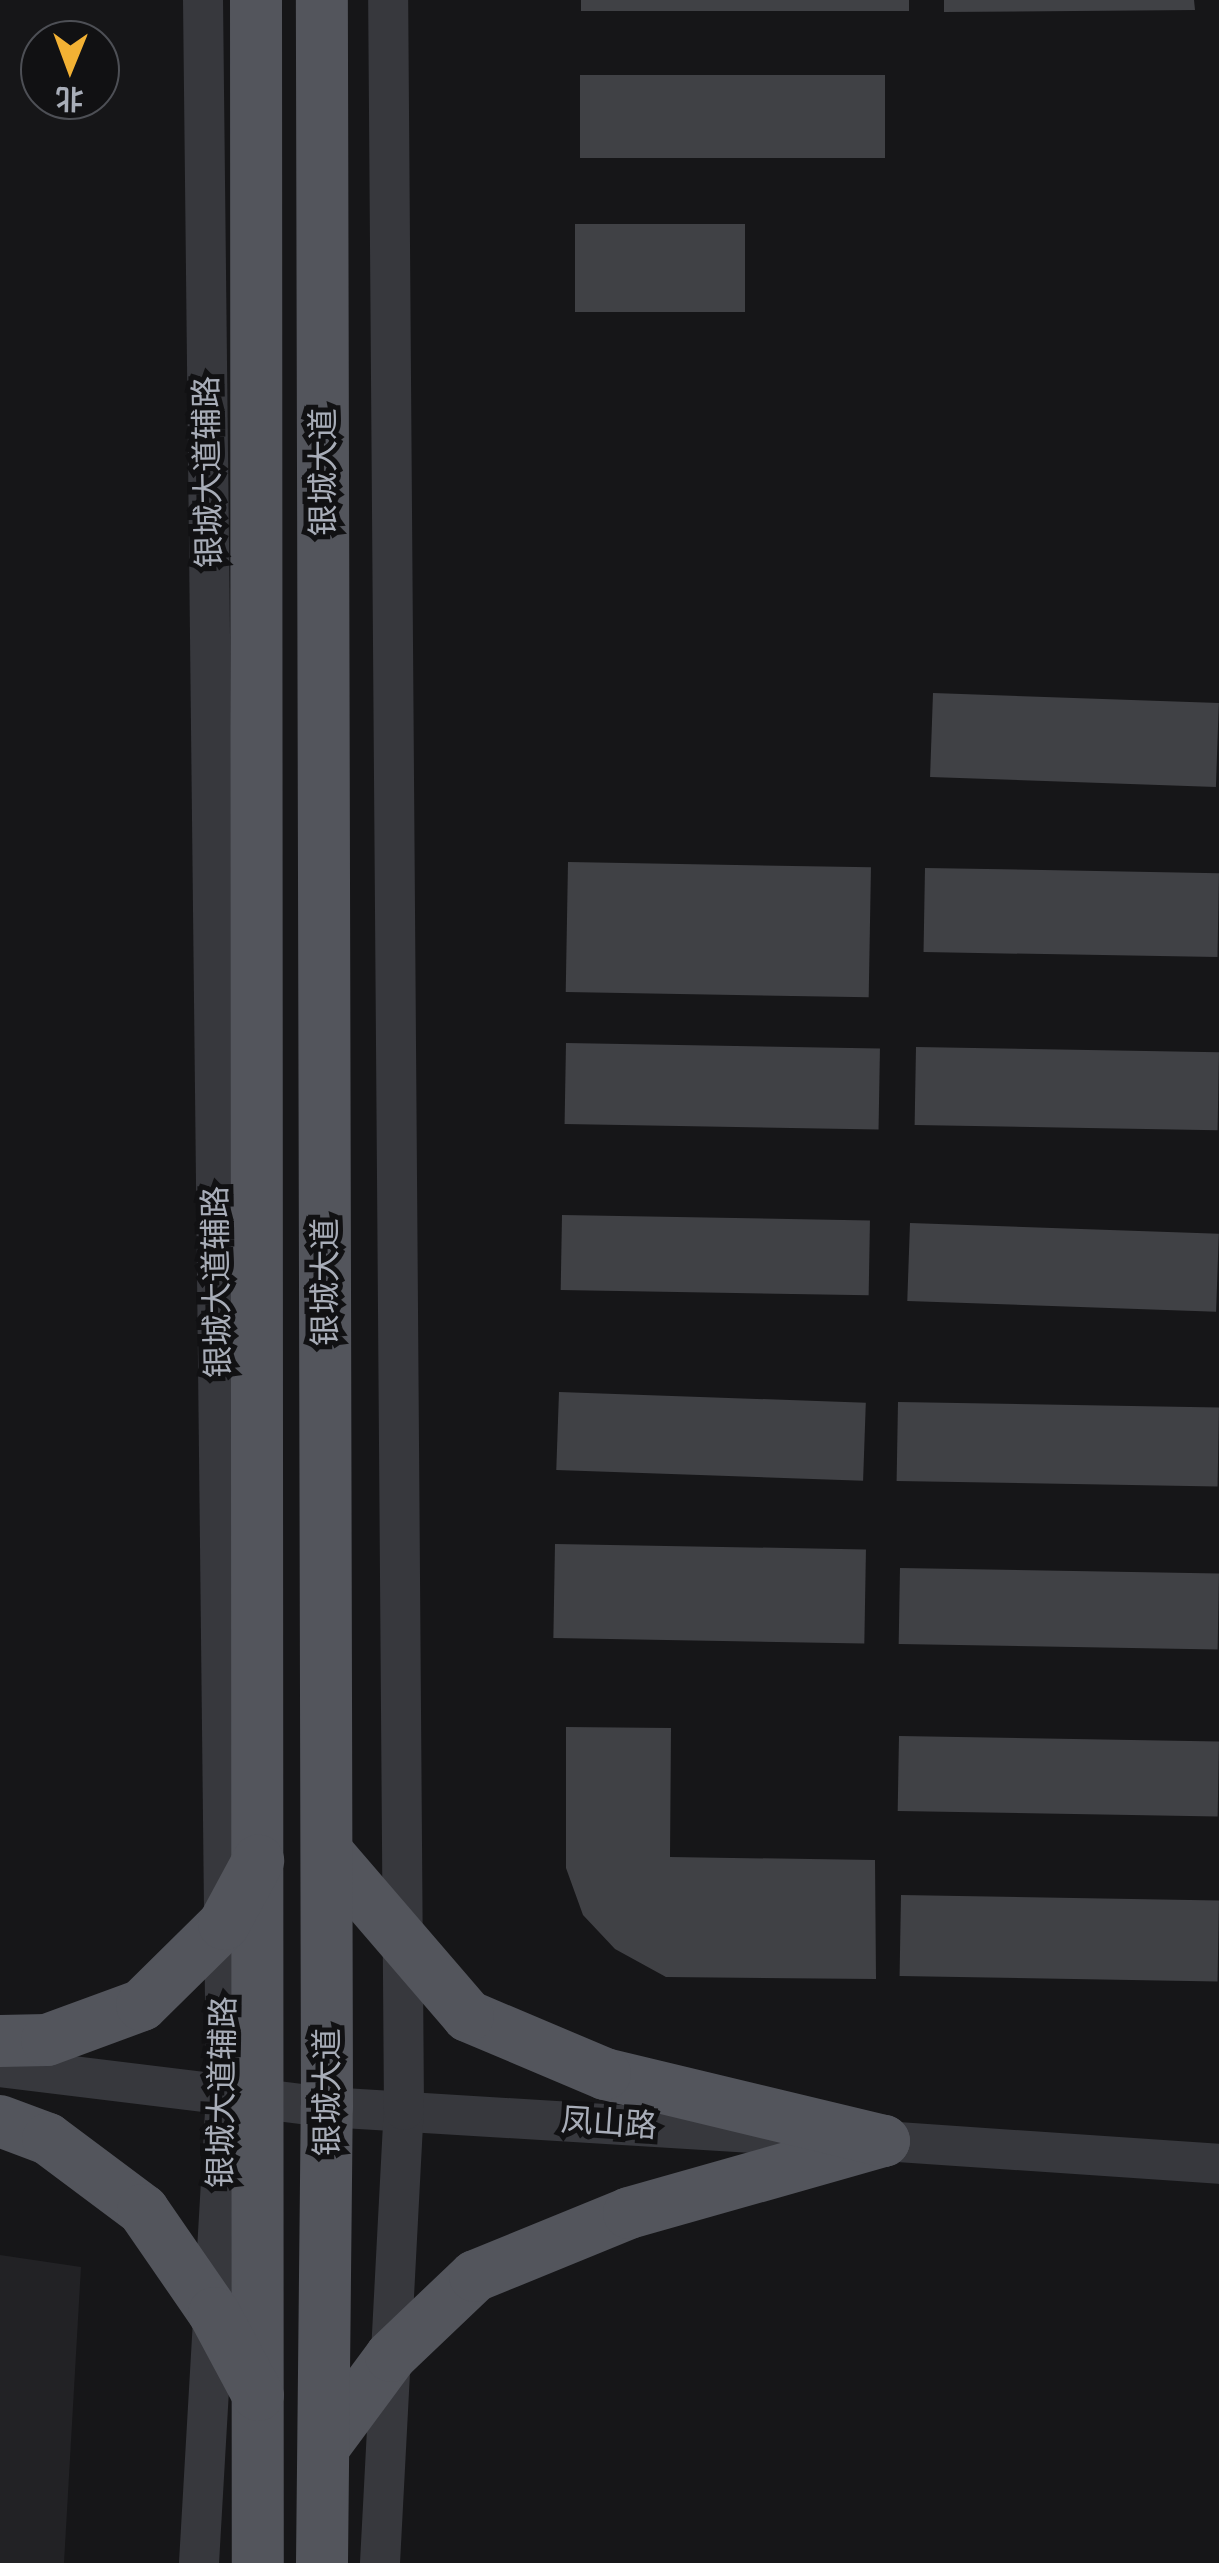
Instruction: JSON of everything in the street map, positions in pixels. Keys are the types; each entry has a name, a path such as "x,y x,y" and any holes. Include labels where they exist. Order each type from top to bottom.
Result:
{"main road":[{"name":"银城大道","path":"256,0 261,1856 244,2094 261,2400 258,2563"},
{"name":"银城大道","path":"322,0 327,1852 326,2444 322,2563"},
{"path":"327,1852 403,1934 468,2016 605,2074 884,2142"},
{"path":"0,2041 46,2040 142,2005 224,1924 261,1856"},
{"path":"0,2121 48,2139 143,2210 214,2313 261,2400"},
{"path":"326,2444 392,2356 475,2276 629,2213 884,2142"}],"street":[{"name":"银城大道辅路","path":"199,2563 214,2313 244,2094 224,1924 203,0"},
{"path":"380,2563 404,2110 388,0"},
{"name":"凤山路","path":"0,2067 327,2106 1219,2164"}],"shaded area":[{"path":"0,2255 81,2267 64,2563 0,2563"}],"building":[{"path":"581,0 909,0 909,11 581,11"},
{"path":"944,0 1194,0 1195,10 944,12"},
{"path":"580,75 885,75 885,158 580,158"},
{"path":"575,224 745,224 745,312 575,312"},
{"path":"933,693 1219,703 1216,787 930,777"},
{"path":"568,862 871,867 869,997 566,992"},
{"path":"925,868 1219,873 1217,957 924,952"},
{"path":"566,1043 880,1048 879,1129 565,1124"},
{"path":"916,1047 1219,1052 1218,1130 915,1125"},
{"path":"562,1215 870,1220 869,1295 561,1290"},
{"path":"910,1223 1219,1234 1216,1312 907,1301"},
{"path":"559,1392 866,1403 863,1481 556,1470"},
{"path":"898,1402 1219,1408 1218,1487 897,1481"},
{"path":"555,1544 866,1549 864,1643 553,1638"},
{"path":"900,1568 1219,1574 1218,1650 899,1644"},
{"path":"566,1727 671,1728 670,1857 875,1860 876,1979 666,1977 615,1949 583,1915 566,1868"},
{"path":"899,1736 1219,1742 1218,1817 898,1811"},
{"path":"901,1895 1219,1901 1218,1982 900,1976"}]}
